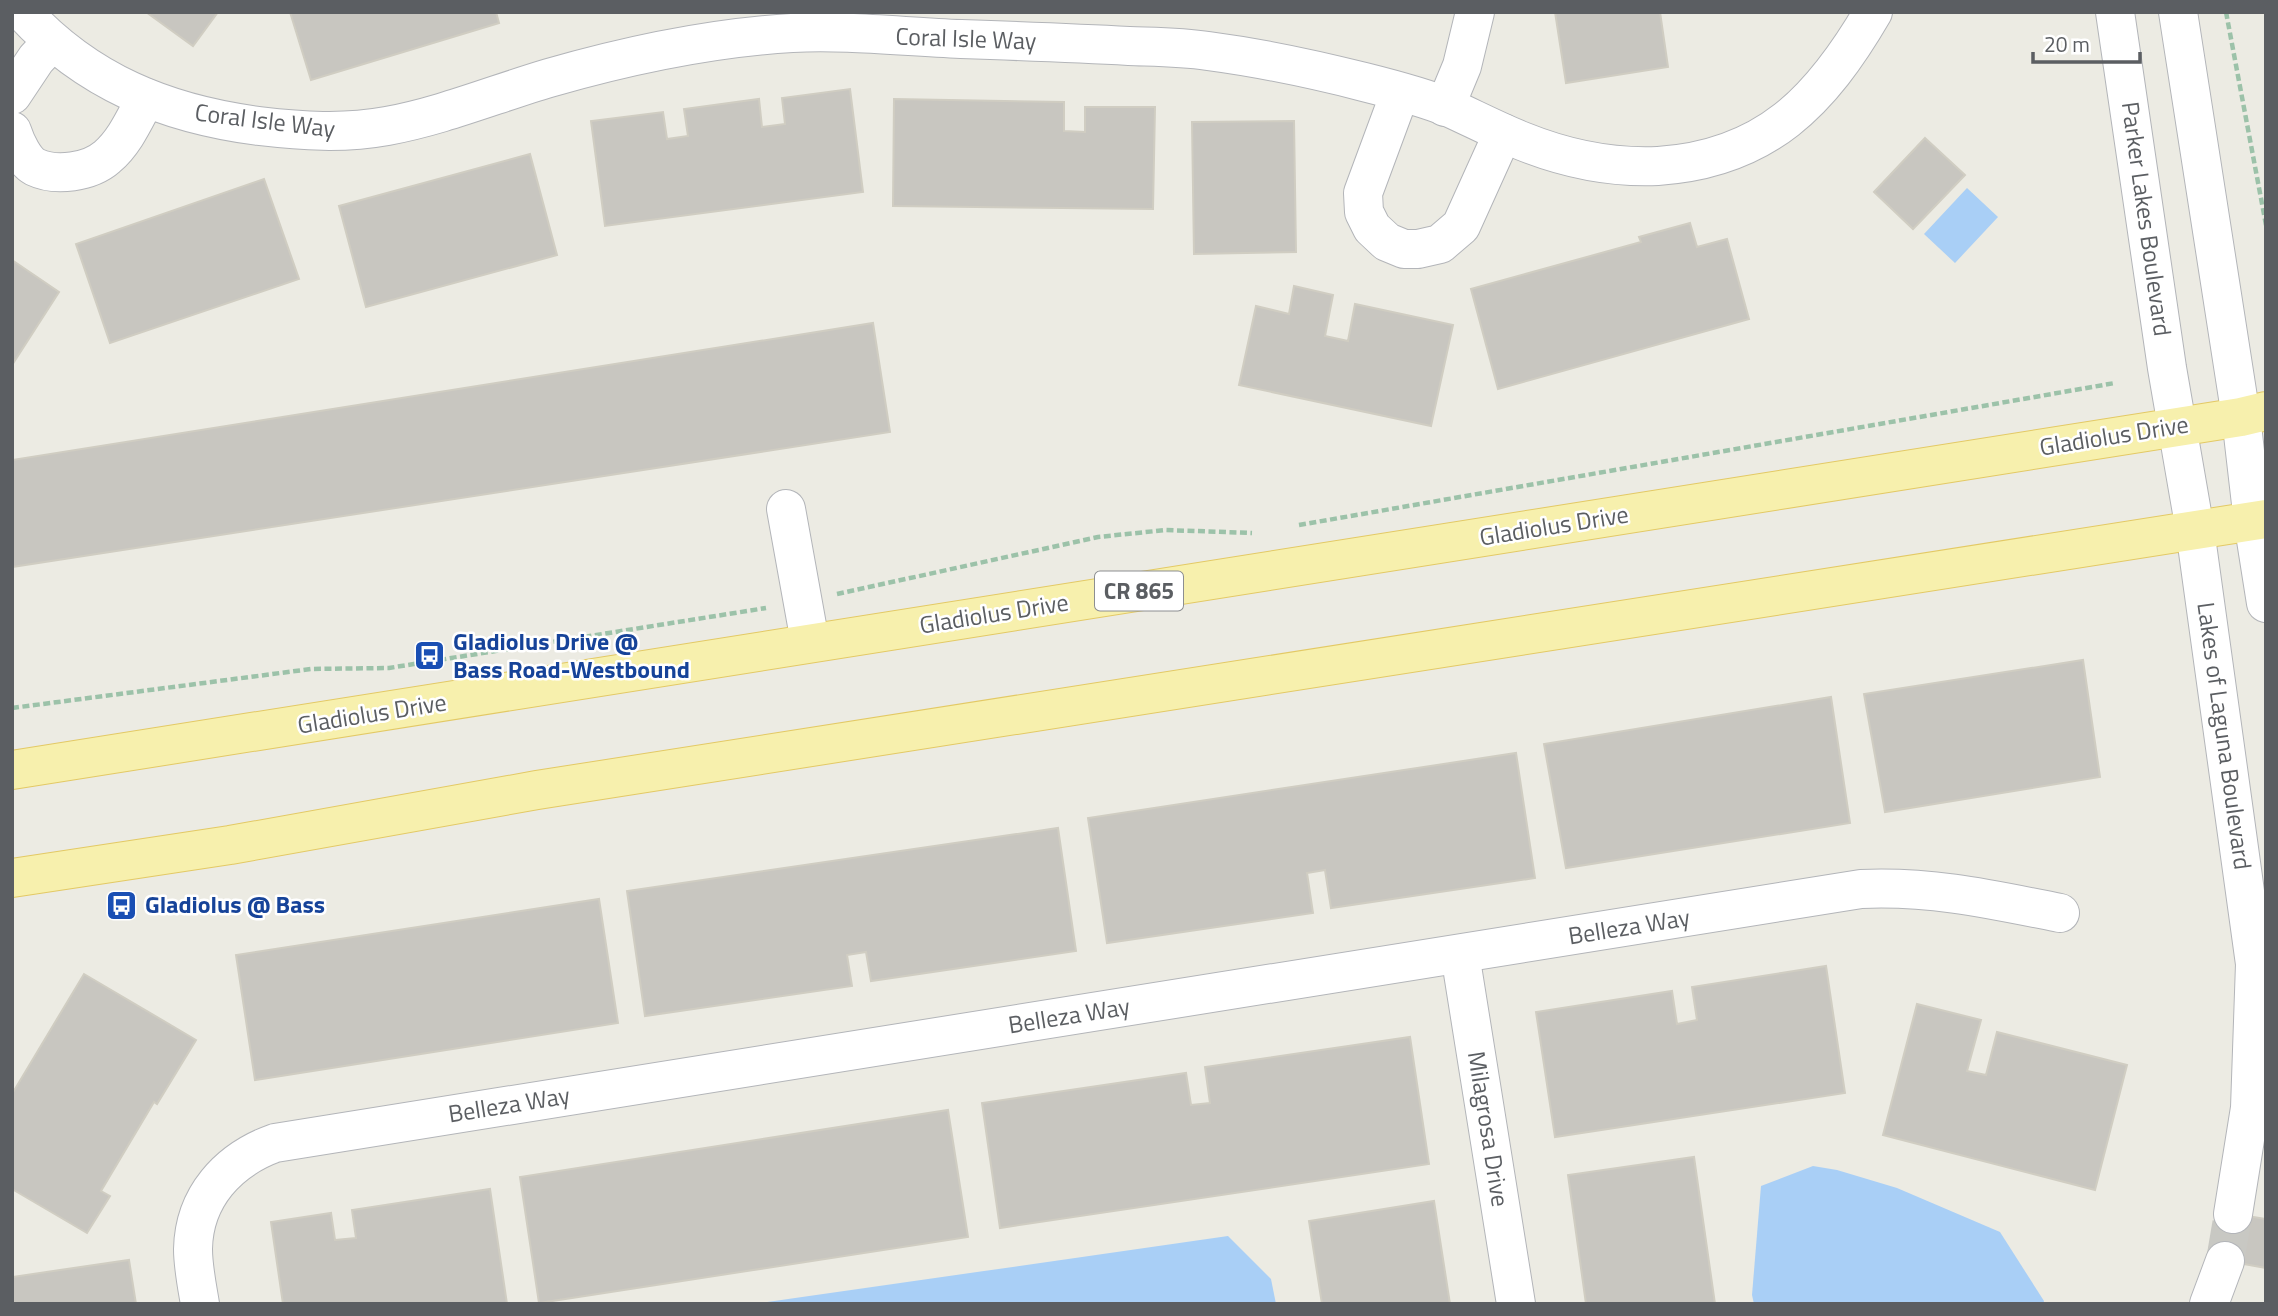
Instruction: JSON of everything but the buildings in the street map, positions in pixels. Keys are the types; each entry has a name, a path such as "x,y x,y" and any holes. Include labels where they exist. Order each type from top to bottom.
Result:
{"main road":[{"name":"Gladiolus Drive","path":"12,770 2253,414"},
{"path":"12,878 230,845 551,788 2259,520"}],"street":[{"name":"Coral Isle Way","path":"23,12 72,59 105,79 146,98 186,112 229,122 312,132 389,126 431,116 544,79 634,54 718,39 798,33 1202,50 1340,77 1400,93 1445,107 1525,143 1570,157 1614,165 1655,166 1696,162 1771,131 1802,108 1831,76 1873,12"},
{"path":"1445,107 1462,66 1475,12"},
{"name":"Parker Lakes Boulevard","path":"2115,12 2178,426"},
{"path":"2178,12 2253,414 2266,603"},
{"path":"12,95 36,59 52,42"},
{"path":"1400,93 1363,192 1364,212 1372,228 1387,242 1404,249 1440,244 1461,226 1503,133"},
{"path":"12,131 16,142 34,167 58,172 88,169 107,158 123,139 146,98"},
{"name":"Lakes of Laguna Boulevard","path":"2178,426 2196,530 2255,964 2250,1108 2233,1213"},
{"path":"786,509 810,642"},
{"name":"Belleza Way","path":"200,1304 193,1250 196,1224 204,1201 216,1182 233,1164 254,1150 275,1143 1861,889 1917,888 1952,891 2060,913"},
{"name":"Milagrosa Drive","path":"1460,954 1516,1304"},
{"path":"2208,1304 2225,1261"}],"path":[{"path":"2226,12 2266,225"},
{"path":"1293,526 2115,383"},
{"path":"12,708 311,669 389,668 802,602 1098,537 1166,530 1251,533 1265,531"}],"water":[{"path":"1967,188 1998,217 1955,263 1924,234"},
{"path":"1813,1166 1837,1170 1897,1188 2000,1232 2044,1301 2043,1304 1754,1304 1752,1295 1761,1186"},
{"path":"1228,1236 1271,1279 1276,1304 754,1304"}],"tunnel":[{"path":"2225,1261 2233,1214"}],"place":[{"name":"Gladiolus Drive @ Bass Road-Westbound","path":"430,656"},
{"name":"Gladiolus @ Bass","path":"122,905"}]}
